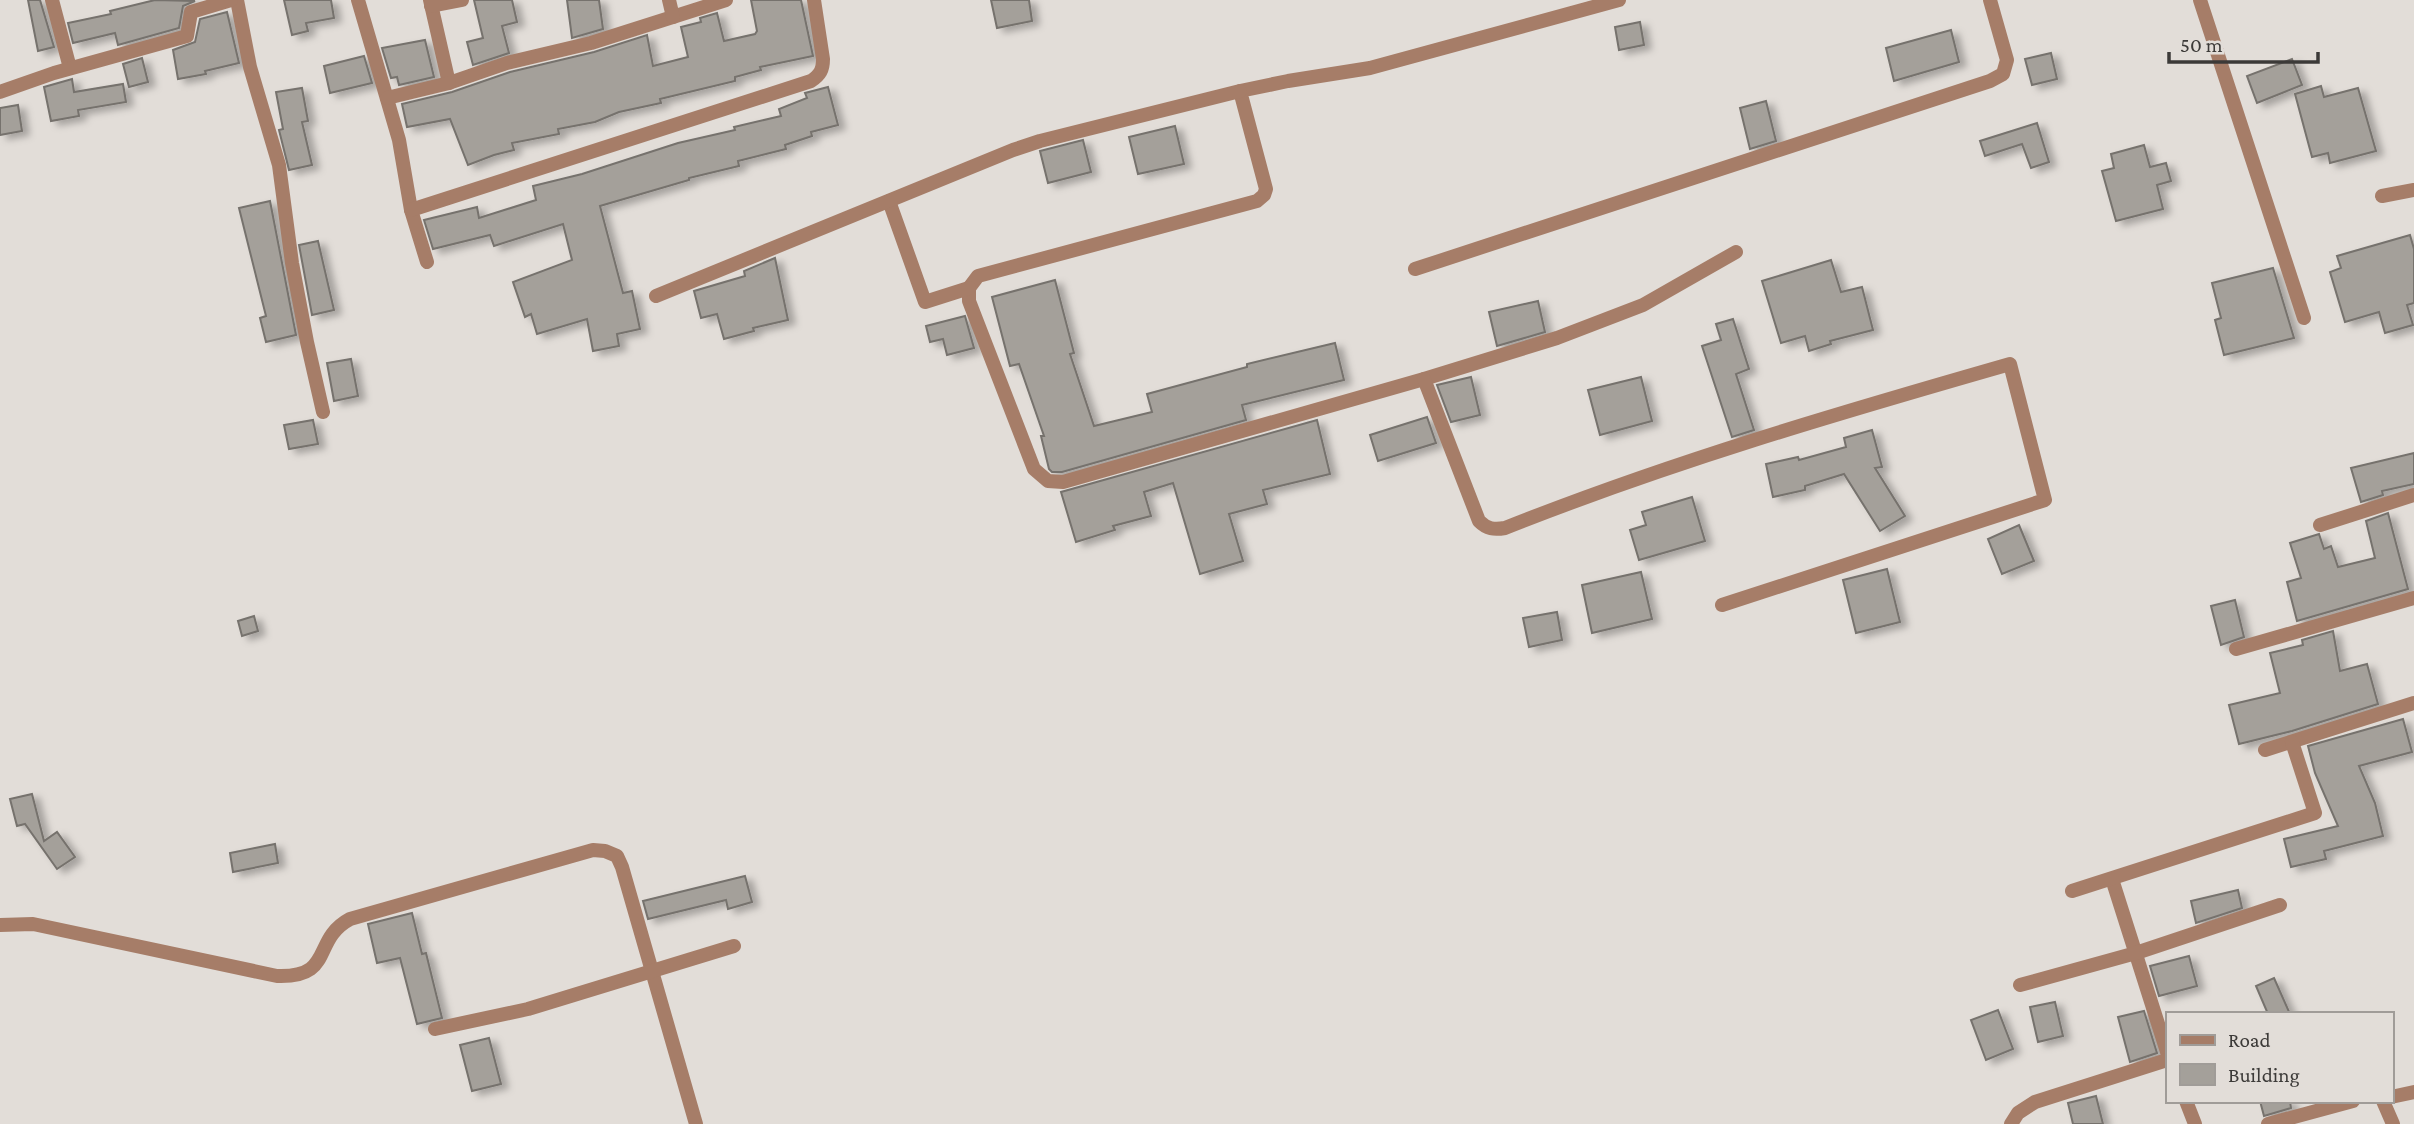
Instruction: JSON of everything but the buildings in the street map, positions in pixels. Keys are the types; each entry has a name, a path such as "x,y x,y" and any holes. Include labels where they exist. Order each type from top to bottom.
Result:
{"street":[{"path":"52,0 70,68"},
{"path":"0,92 70,68 187,36 191,12 231,0"},
{"path":"237,0 250,67 279,165 292,263 323,412"},
{"path":"358,0 399,140 411,210 427,262"},
{"path":"449,83 430,3 462,0"},
{"path":"669,0 673,17"},
{"path":"387,98 449,83 507,63 591,43 726,0"},
{"path":"411,210 811,81 819,76 824,59 814,0"},
{"path":"656,296 1040,141 1240,91 1370,68 1619,0"},
{"path":"1415,269 1990,81 2003,74 2007,60 1990,0"},
{"path":"2200,0 2304,318"},
{"path":"889,201 925,302 969,288 978,276 1257,201 1266,189 1240,91"},
{"path":"2382,196 2414,190"},
{"path":"969,288 969,301 1034,469 1048,481 1063,482 1424,379 1557,338 1643,305 1736,252"},
{"path":"1424,379 1479,521 1485,527 1496,530 1592,494 1805,422 2010,364 2045,499 1721,605"},
{"path":"2320,525 2414,495"},
{"path":"2236,649 2414,598"},
{"path":"2264,750 2414,703"},
{"path":"2072,891 2315,813 2292,742"},
{"path":"0,925 33,924 278,976 292,976 305,974 316,965 332,933 350,919 593,850 605,851 617,856 622,867 696,1124"},
{"path":"2112,879 2166,1049"},
{"path":"2020,985 2136,953 2280,905"},
{"path":"435,1028 528,1009 734,946"},
{"path":"2011,1124 2018,1113 2035,1102 2166,1060"},
{"path":"2393,1097 2414,1093"},
{"path":"2187,1103 2195,1124"},
{"path":"2268,1124 2346,1103"},
{"path":"2384,1103 2393,1124"}]}
